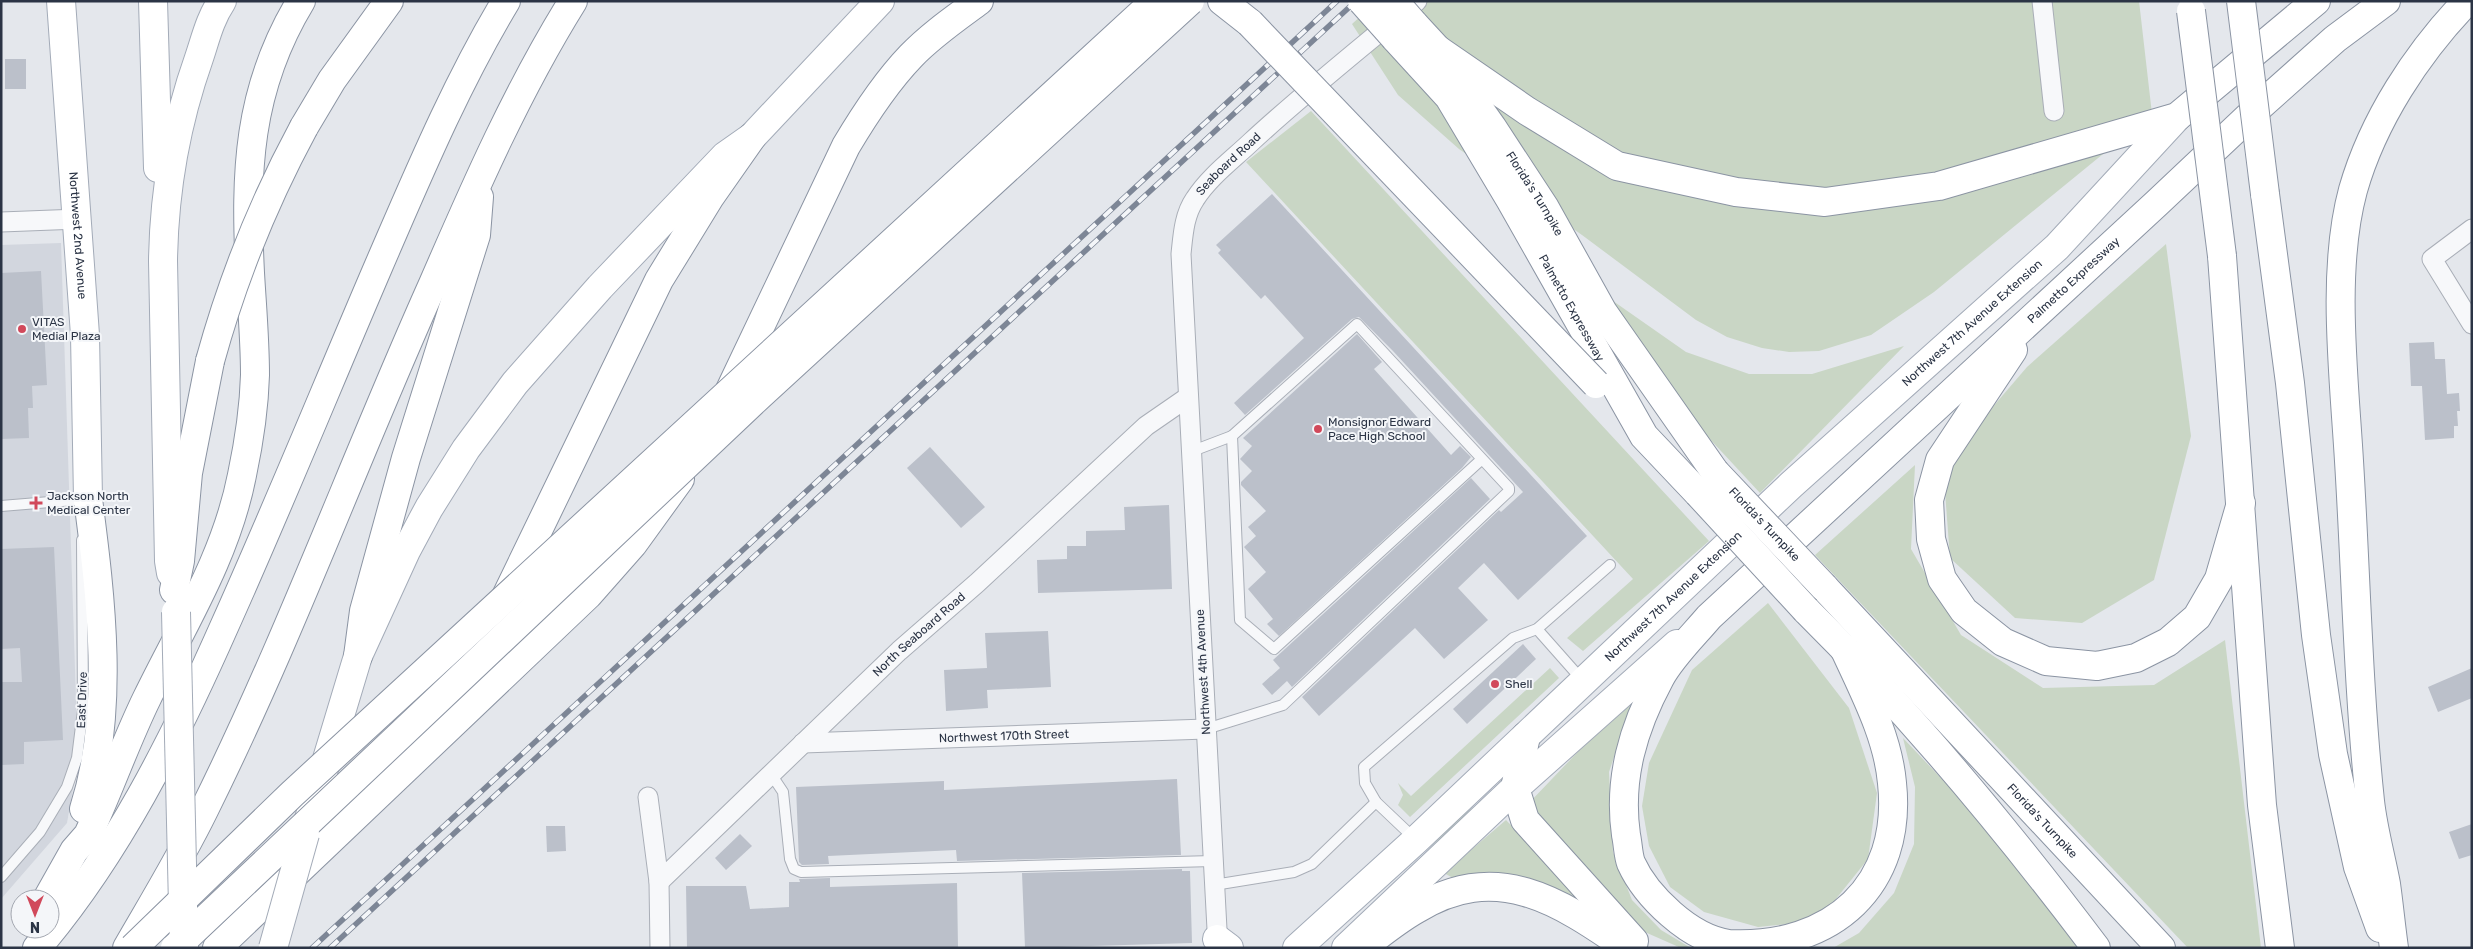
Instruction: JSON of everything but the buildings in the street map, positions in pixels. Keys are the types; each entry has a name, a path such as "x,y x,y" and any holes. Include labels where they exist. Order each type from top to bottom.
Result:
{"main road":[{"path":"153,1 159,187 165,216"},
{"path":"184,948 175,601 169,561 163,261 165,216 176,135 184,101 211,17 222,1"},
{"path":"53,889 74,852 88,835 147,699 208,581 222,546 238,493 252,419 255,375 249,239 250,148 258,99 268,68 301,1"},
{"path":"175,601 188,473 210,361 225,312 279,177 304,127 345,61 389,1"},
{"path":"37,948 76,899 107,851 146,786 198,687 436,133 506,1"},
{"path":"127,948 203,814 237,742 271,667 404,347 480,175 528,78 573,1"},
{"path":"386,787 433,712 466,666 497,615 659,280 695,219 752,137 880,1"},
{"path":"217,948 588,595 633,544 686,470 723,404 846,146 866,114 887,84 912,56 942,28 979,1"},
{"path":"133,948 292,794 1155,1"},
{"path":"175,948 752,403 1190,1"},
{"path":"1222,1 1250,24 1644,436"},
{"path":"1362,1 1408,21"},
{"name":"Palmetto Expressway","path":"1394,1 1408,21 1449,97 1511,201 1644,436 1806,610 1844,648"},
{"path":"2240,1 2291,393 2316,635 2333,754 2358,867 2388,948"},
{"path":"1437,49 1527,110 1617,166 1736,192 1825,202 1939,186 2177,117 2316,1"},
{"name":"Palmetto Expressway","path":"1708,617 2334,39 2386,1"},
{"path":"2394,948 2386,887 2370,804 2344,377 2341,273 2346,224 2354,188 2370,145 2417,58 2443,26 2467,1"},
{"name":"Northwest 2nd Avenue","path":"60,5 78,219 85,335 88,499 99,609 102,701 96,762 78,829 74,852"},
{"path":"2190,6 2222,256 2262,805 2280,948"},
{"name":"Palmetto Expressway","path":"1408,21 1437,49"},
{"name":"Florida's Turnpike","path":"1437,49 1492,127 1545,208 1603,312 1715,472 2161,948"},
{"name":"Northwest 7th Avenue Extension","path":"1297,948 1416,840 1791,485 2057,248 2177,117"},
{"path":"273,948 358,656 395,572 429,508 501,400 568,323 725,156 752,137"},
{"path":"358,656 364,611 413,430 476,235 480,175"},
{"path":"2040,311 1940,460 1930,500 1931,539 1942,579 1964,611 2003,642 2046,661 2097,666 2136,658 2168,642 2198,616 2219,579 2241,503"},
{"path":"1708,617 1661,676 1640,721 1625,766 1623,815 1630,862 1654,900 1687,928 1727,944 1767,947 1807,940 1843,918 1869,890 1886,857 1892,822 1892,782 1883,740 1844,648"},
{"path":"1346,948 1515,788 1708,617"},
{"path":"1844,648 2027,857 2096,948"},
{"path":"1526,736 1515,788 1525,820 1640,948"},
{"path":"1362,948 1416,909 1455,890 1500,886 1545,897 1588,921 1627,948"}],"street":[{"path":"2042,1 2054,111"},
{"name":"Seaboard Road","path":"1188,397 1181,254 1186,218 1194,200 1206,185 1280,115 1408,21"},
{"path":"1,222 78,219"},
{"path":"2472,229 2432,259 2472,324"},
{"name":"Northwest 4th Avenue","path":"1188,397 1214,885 1221,945"},
{"name":"North Seaboard Road","path":"659,882 899,651 977,583 1146,426 1188,397"},
{"name":"Northwest 170th Street","path":"803,743 1206,729"},
{"path":"648,797 659,882 660,948"}],"lane":[{"path":"1190,452 1232,436 1357,324 1509,488 1508,494 1283,704 1206,729"},
{"path":"1232,436 1240,620 1274,649 1482,459"},
{"path":"1,506 88,499"},
{"name":"East Drive","path":"1,877 40,832 67,787 77,758 83,710 81,547 88,499"},
{"path":"1416,840 1376,802 1365,783 1364,767 1513,638 1537,629 1610,565"},
{"path":"1537,629 1584,682"},
{"path":"771,774 783,792 790,859 794,869 801,872 1213,861"},
{"path":"1214,885 1294,872 1312,864 1376,802"}],"shaded area":[{"name":"Jackson North Medical Center","path":"61,243 78,760 67,823 1,899 1,245"}],"green space":[{"path":"1377,1 2139,1 2152,114 1934,292 1871,335 1819,351 1789,352 1762,348 1727,337 1696,320 1582,235 1459,149 1398,95 1352,24"},
{"path":"1311,111 1709,541 1583,651 1567,638 1633,579 1246,162"},
{"path":"1523,238 1686,352 1749,374 1812,374 1904,346 1760,493"},
{"path":"2166,244 2191,436 2154,580 2082,623 2015,618 1950,558 1943,465 2027,367"},
{"path":"1915,465 1911,549 1961,635 2043,688 2154,685 2225,640 2261,948 2188,948 1815,555"},
{"path":"1768,603 1849,708 1877,793 1868,859 1827,910 1796,923 1758,927 1704,912 1670,887 1649,846 1642,806 1649,763 1692,670"},
{"path":"1550,668 1559,678 1410,817 1398,805 1403,795 1398,783 1411,796"},
{"path":"1636,691 1609,772 1613,852 1632,900 1661,930 1691,948 1681,948 1638,929 1529,803"},
{"path":"1903,738 2102,948 1833,948 1859,933 1894,893 1914,844 1915,787"},
{"path":"1475,806 1469,821 1434,854 1426,853 1454,821"},
{"path":"1506,820 1593,911 1519,880 1453,878 1444,873"}],"railway":[{"path":"312,948 1337,1"},
{"path":"330,948 1356,1"}],"place":[{"name":"VITAS Medial Plaza","path":"22,329"},
{"name":"Monsignor Edward Pace High School","path":"1318,429"},
{"name":"Jackson North Medical Center","path":"36,503"},
{"name":"Shell","path":"1495,684"}]}
